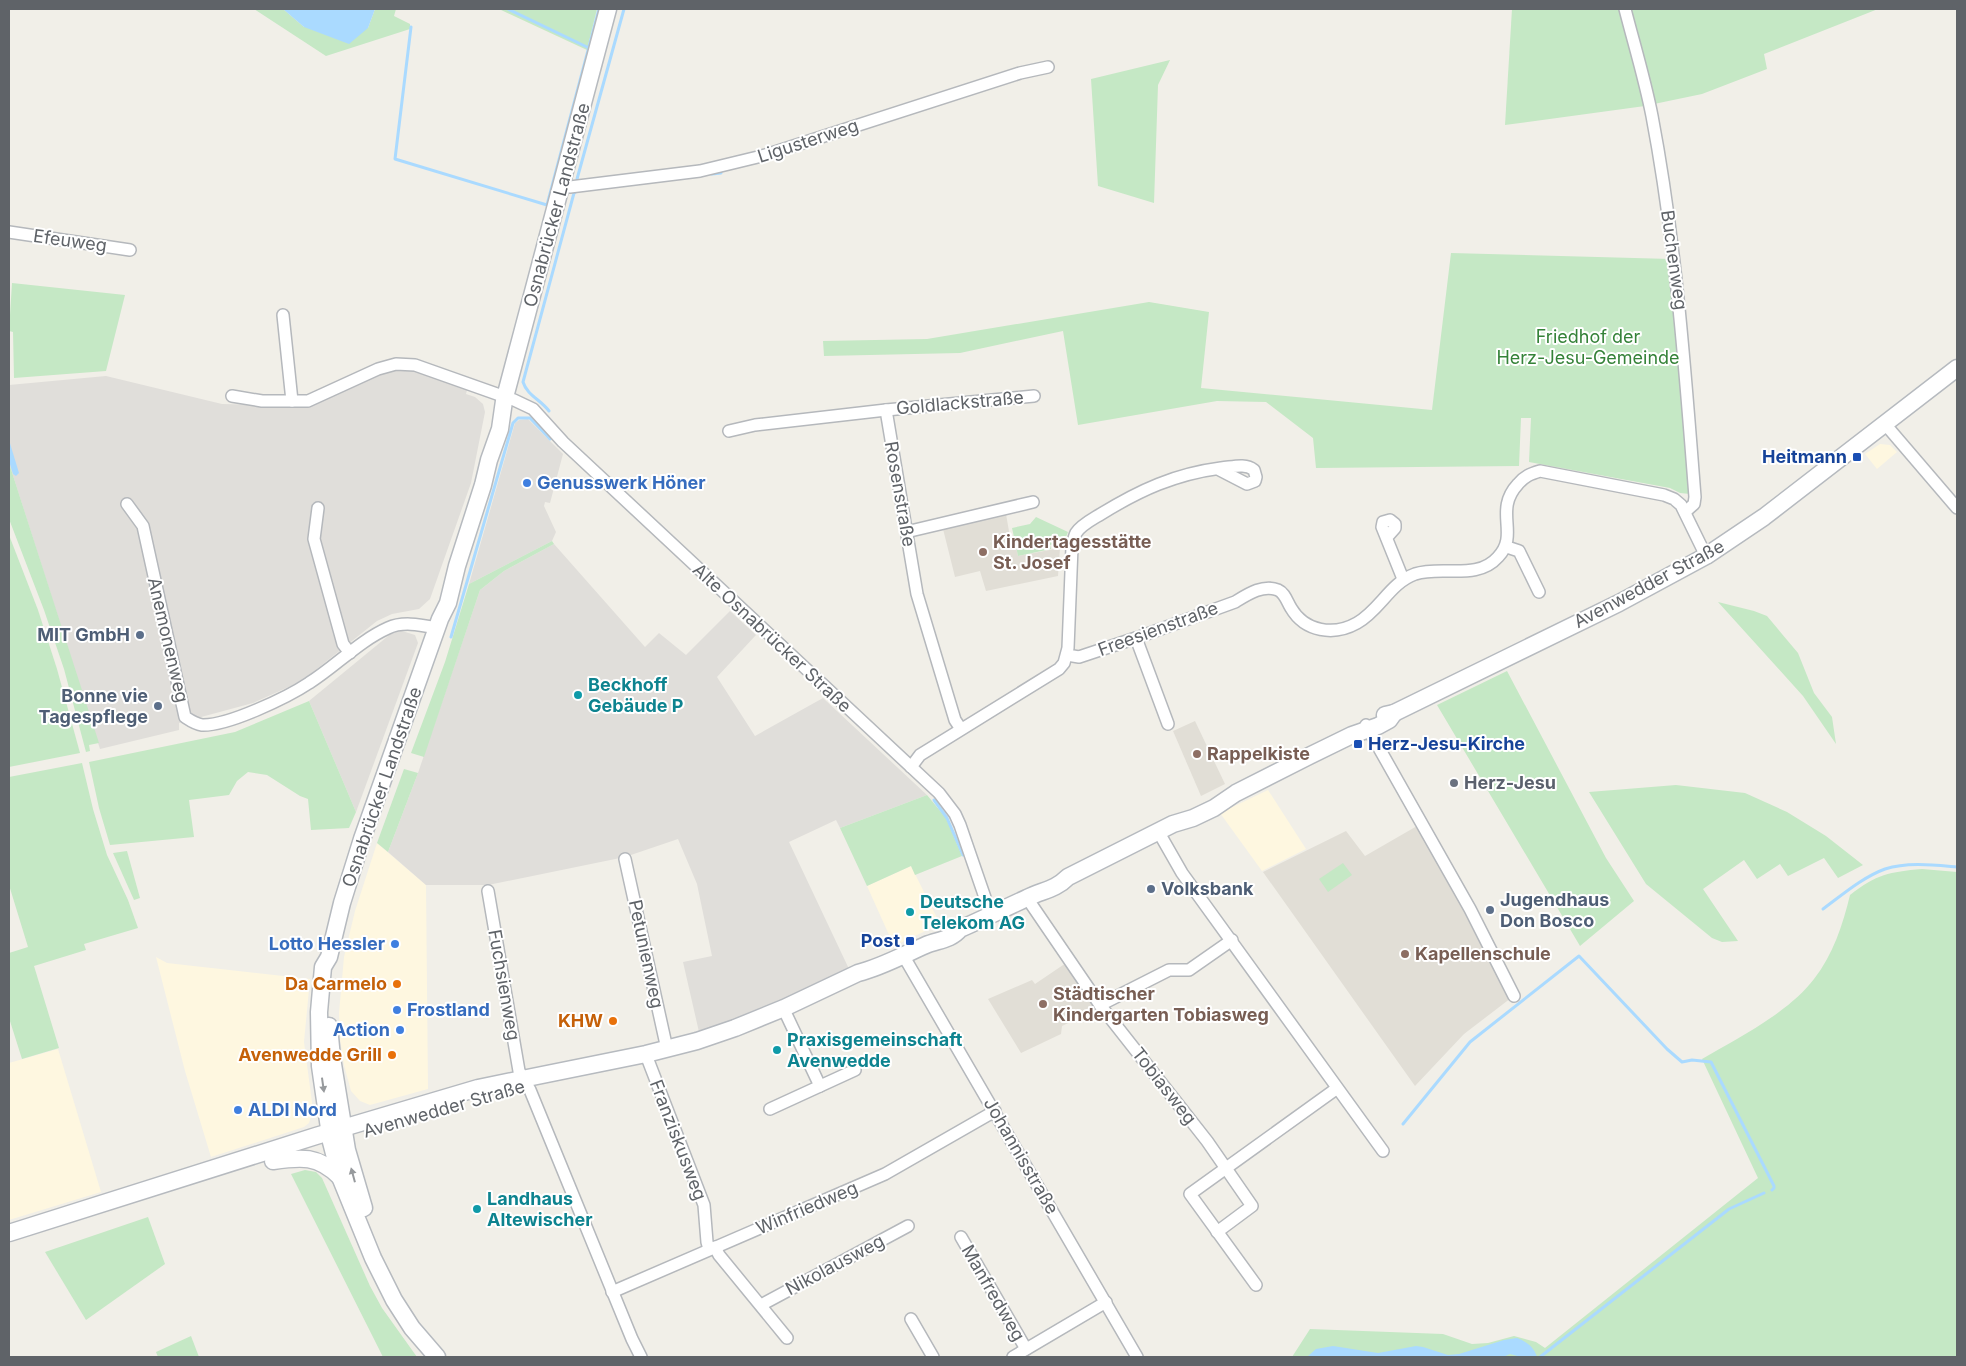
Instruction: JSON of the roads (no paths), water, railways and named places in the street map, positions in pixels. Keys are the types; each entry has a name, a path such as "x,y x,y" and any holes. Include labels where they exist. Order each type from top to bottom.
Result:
{"main road":[{"name":"Osnabrücker Landstraße","path":"338,1135 330,1035 332,968 329,957 342,903 362,839 439,623 443,594 457,566 483,485 489,460 491,430 505,399 608,9"},
{"name":"Avenwedder Straße","path":"9,1234 338,1135 455,1104 525,1081 667,1049 735,1028 858,973 876,968 929,944 936,936 952,929 960,929 1028,897 1042,893 1060,884 1068,877 1166,828 1193,818 1236,793 1368,728 1386,715 1394,713 1619,603 1706,556 1764,517 1957,368"},
{"name":"Avenwedder Straße","path":"525,1081 648,1060 702,1046 786,1014 862,979 876,968"},
{"name":"Avenwedder Straße","path":"9,1244 273,1160 338,1135"},
{"path":"338,1135 340,1177 373,1258 394,1300 412,1328 437,1357"},
{"path":"338,1135 390,1275 419,1322 449,1357"},
{"path":"273,1160 314,1159 321,1162 340,1177"}],"street":[{"name":"Buchenweg","path":"1625,9 1652,115 1672,237 1682,316 1695,497 1694,504 1685,512"},
{"name":"Ligusterweg","path":"562,185 570,187 722,167 762,156 1020,73 1048,67"},
{"name":"Efeuweg","path":"9,232 130,250"},
{"path":"283,315 292,401"},
{"name":"Alte Osnabrücker Straße","path":"232,396 262,401 308,401 378,369 396,364 415,365 533,409 563,442 939,793 955,814 991,915"},
{"name":"Goldlackstraße","path":"886,410 1034,396"},
{"path":"729,431 756,425 886,410"},
{"name":"Rosenstraße","path":"886,410 917,594 955,720 961,729"},
{"path":"1885,424 1957,508"},
{"path":"911,767 920,755 1059,669 1067,655 1072,547 1076,533 1086,523 1129,497 1159,483 1200,471 1218,469"},
{"path":"1539,592 1519,551 1507,547 1506,507 1510,492 1526,475 1540,471 1664,494 1674,499 1685,512 1706,556"},
{"path":"906,532 1033,502"},
{"name":"Anemonenweg","path":"127,504 143,526 186,717 194,723 203,725 226,720 256,710 298,691 371,638 388,628 398,624 439,623"},
{"path":"318,508 314,539 343,644 350,653"},
{"path":"1387,537 1403,579"},
{"name":"Freesienstraße","path":"1067,655 1079,657 1236,602 1249,593 1270,588 1280,591 1300,620 1316,630 1339,630 1357,623 1374,610 1403,579 1428,572 1472,571 1486,568 1498,559 1507,547"},
{"path":"1136,638 1168,724"},
{"path":"1368,728 1470,909 1514,996"},
{"path":"1166,828 1182,873 1232,940 1336,1089 1383,1151"},
{"name":"Petunienweg","path":"625,859 667,1049"},
{"name":"Fuchsienweg","path":"488,891 519,1071 525,1081 612,1292 641,1357"},
{"name":"Tobiasweg","path":"1028,897 1100,1005 1226,1169 1252,1206 1217,1232"},
{"path":"1100,1005 1168,970 1189,970 1232,940"},
{"name":"Johannisstraße","path":"903,955 1137,1357"},
{"path":"786,1014 820,1086"},
{"name":"Franziskusweg","path":"648,1060 704,1205 707,1242 712,1248"},
{"path":"770,1110 856,1070"},
{"path":"1256,1285 1190,1194 1336,1089"},
{"name":"Winfriedweg","path":"612,1292 885,1174 995,1112"},
{"name":"Nikolausweg","path":"761,1305 908,1226"},
{"name":"Manfredweg","path":"961,1237 1026,1349"},
{"path":"712,1248 787,1338"},
{"path":"1013,1357 1106,1302"},
{"path":"911,1319 933,1357"}],"water":[{"path":"283,9 375,9 368,28 349,44 304,27"},
{"path":"9,440 19,473 16,476 13,474 9,461"},
{"path":"1517,1338 1530,1345 1537,1357 1521,1357 1510,1354 1503,1357 1307,1357 1316,1349 1333,1346 1378,1353 1416,1346 1448,1355 1459,1354 1504,1340"}],"waterway":[{"path":"508,9 589,48"},
{"path":"411,27 395,159 547,205 599,9"},
{"path":"577,179 624,9"},
{"path":"712,174 721,173"},
{"path":"549,411 531,394 523,382 574,193 579,190"},
{"path":"451,637 513,423 518,418 530,418 550,439"},
{"path":"934,800 947,818 963,855"},
{"path":"1823,909 1861,881 1885,869 1912,865 1957,867"},
{"path":"1403,1124 1470,1042 1579,956 1667,1049 1682,1062 1692,1060 1711,1062 1774,1186 1772,1190"},
{"path":"1540,1357 1729,1209 1764,1193"}],"place":[{"name":"Heitmann","path":"1857,457"},
{"name":"Genusswerk Höner","path":"527,483"},
{"name":"Kindertagesstätte St. Josef","path":"983,552"},
{"name":"MIT GmbH","path":"140,635"},
{"name":"Beckhoff Gebäude P","path":"578,695"},
{"name":"Bonne vie Tagespflege","path":"158,706"},
{"name":"Herz-Jesu-Kirche","path":"1358,744"},
{"name":"Rappelkiste","path":"1197,754"},
{"name":"Herz-Jesu","path":"1454,783"},
{"name":"Volksbank","path":"1151,889"},
{"name":"Jugendhaus Don Bosco","path":"1490,910"},
{"name":"Deutsche Telekom AG","path":"910,912"},
{"name":"Post","path":"910,941"},
{"name":"Lotto Hessler","path":"395,944"},
{"name":"Kapellenschule","path":"1405,954"},
{"name":"Da Carmelo","path":"397,984"},
{"name":"Städtischer Kindergarten Tobiasweg","path":"1043,1004"},
{"name":"Frostland","path":"397,1010"},
{"name":"KHW","path":"613,1021"},
{"name":"Action","path":"400,1030"},
{"name":"Praxisgemeinschaft Avenwedde","path":"777,1050"},
{"name":"Avenwedde Grill","path":"392,1055"},
{"name":"ALDI Nord","path":"238,1110"},
{"name":"Landhaus Altewischer","path":"477,1209"}],"park label":[{"name":"Friedhof der Herz-Jesu-Gemeinde","path":"1588,347"}]}
